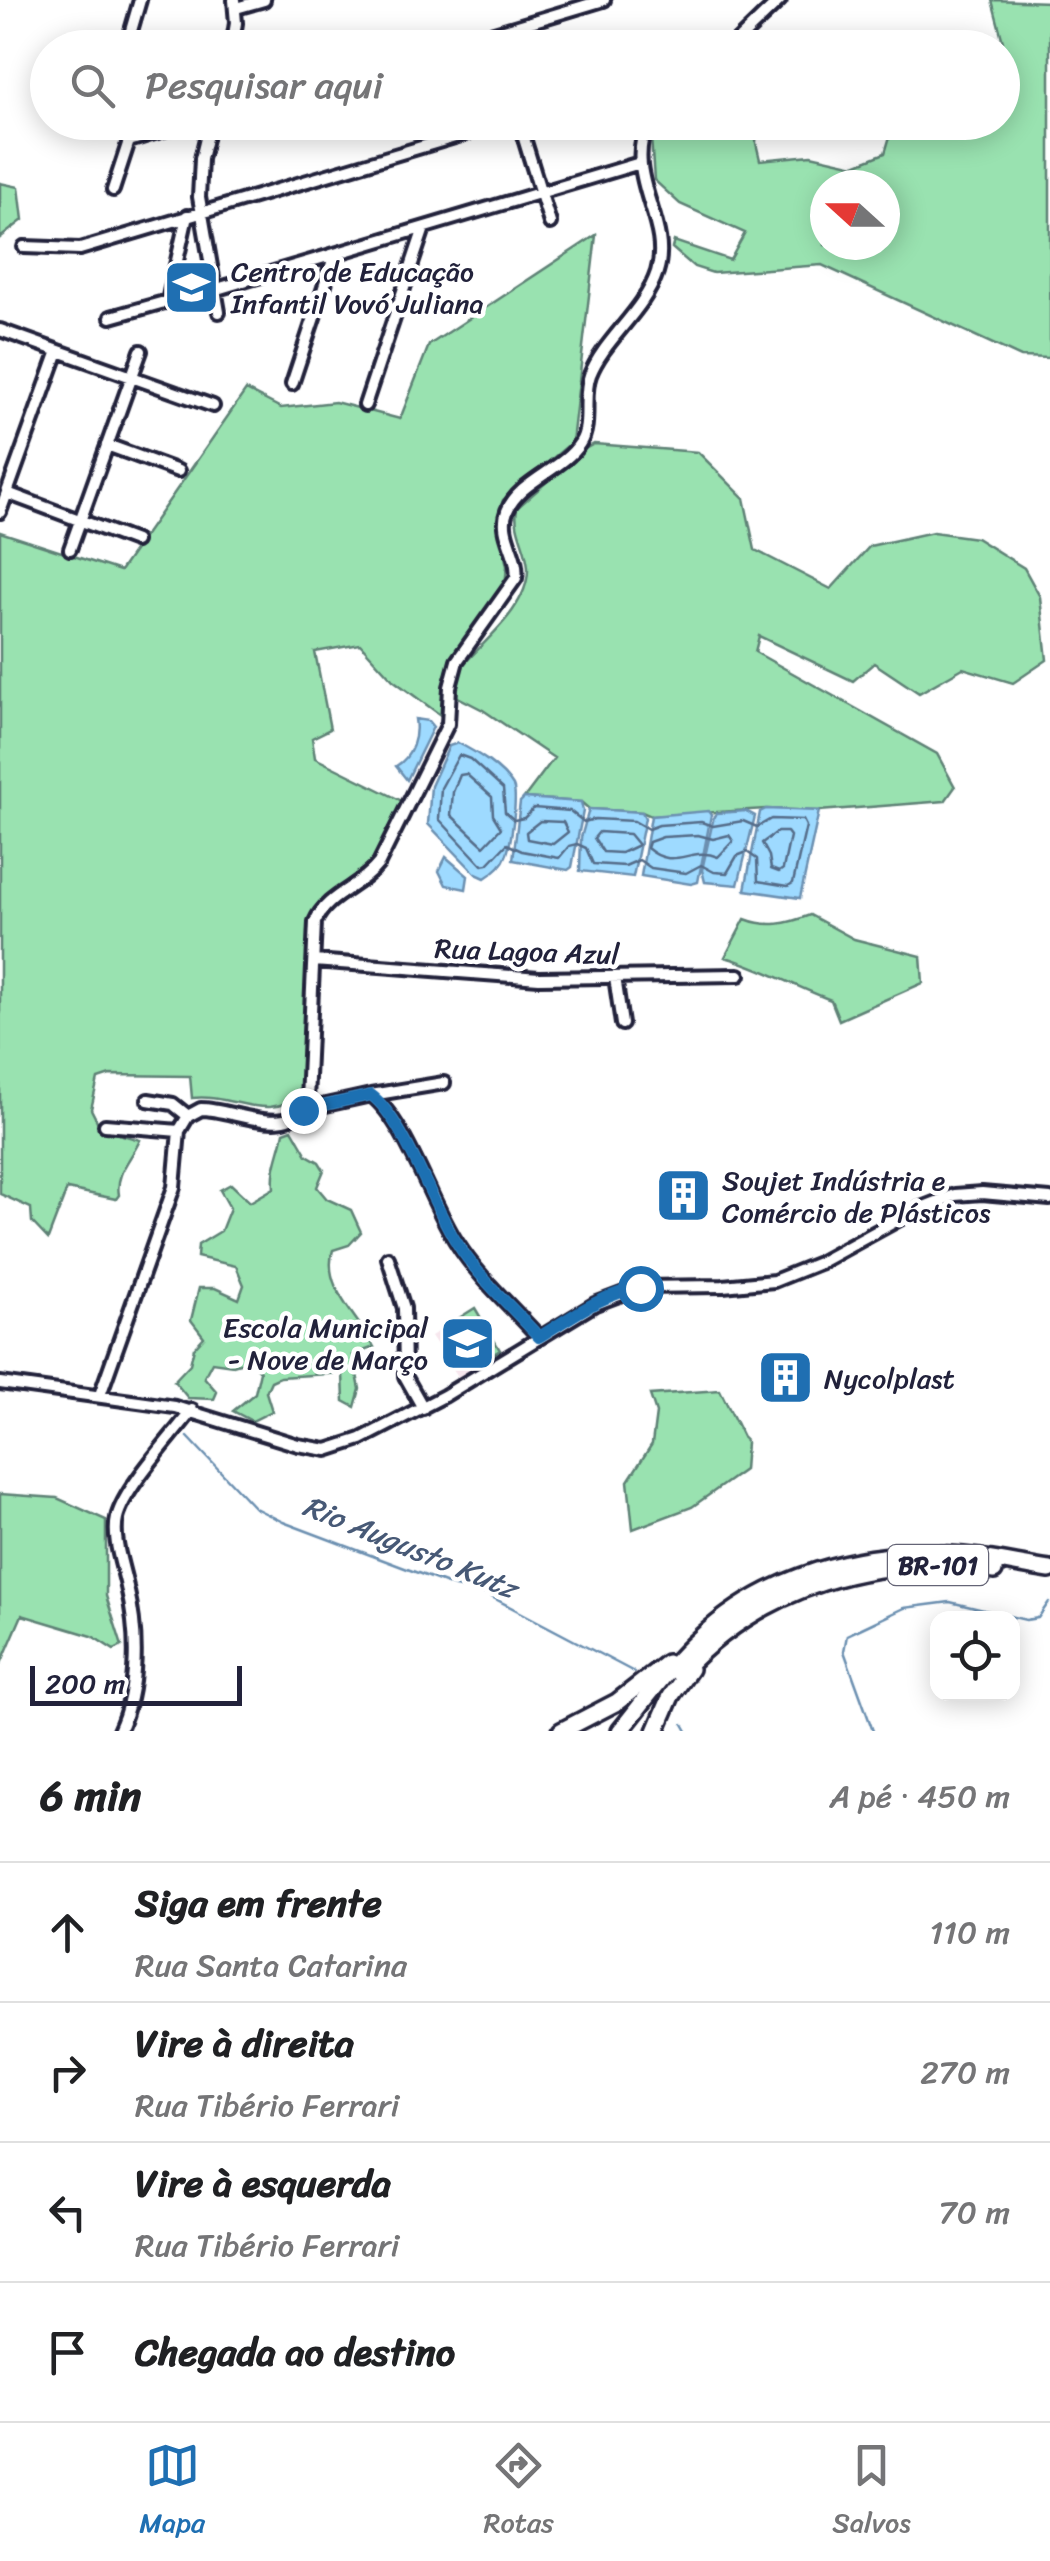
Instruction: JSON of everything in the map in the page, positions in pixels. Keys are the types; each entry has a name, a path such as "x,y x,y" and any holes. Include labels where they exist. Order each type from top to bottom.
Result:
{"highway":[{"name":"BR-101","path":"620,1731 702,1636 774,1588 834,1566 876,1556 953,1554 1050,1570"},
{"name":"BR-101","path":"632,1731 681,1670 729,1629 788,1593 872,1568 914,1564 961,1566 1050,1581"},
{"path":"656,1731 685,1674 729,1629"},
{"path":"561,1731 617,1702 702,1636"}],"street":[{"path":"131,30 140,0"},
{"path":"233,30 235,4 264,0"},
{"path":"502,30 604,0"},
{"path":"749,30 780,0"},
{"path":"113,190 131,140"},
{"path":"206,140 200,170 200,213 220,312"},
{"path":"24,247 80,249 445,140"},
{"path":"525,140 550,222"},
{"path":"303,1110 307,1100 315,922 325,905 372,873 380,863 448,724 450,687 457,662 516,578 516,564 504,524 508,508 579,445 592,370 638,308 656,275 661,248 640,164 642,140"},
{"path":"217,289 640,164"},
{"path":"112,317 168,302 187,216"},
{"path":"365,405 424,228"},
{"path":"292,384 335,254"},
{"path":"0,330 213,406"},
{"path":"0,512 58,351"},
{"path":"70,549 141,351"},
{"path":"107,446 178,471"},
{"path":"7,493 135,541"},
{"name":"Rua Lagoa Azul","path":"314,960 484,975 738,975"},
{"path":"615,977 622,1024"},
{"path":"100,1395 174,1187 179,1131 188,1116 210,1109 285,1121 303,1110 444,1083"},
{"path":"371,1095 384,1106 460,1249 539,1337"},
{"path":"148,1100 174,1104 188,1116"},
{"path":"105,1124 179,1131"},
{"path":"0,1383 192,1410 298,1446 327,1450 360,1439 424,1408 594,1304 628,1289 736,1286 774,1280 819,1263 914,1211 955,1196 1050,1199"},
{"path":"388,1258 404,1308 405,1376 424,1408"},
{"path":"119,1731 133,1691 132,1618 116,1540 117,1516 135,1484 192,1410"}],"shaded area":[{"name":"Escola Municipal - Nove de Março","path":"475,1308 502,1350 459,1378 431,1336"}],"green space":[{"path":"992,0 1050,2 1050,358 1021,357 822,265 713,273 694,267 672,248 674,241 730,260 745,233 680,204 654,180 651,140 756,140 760,160 811,155 855,165 885,153 889,140 1020,140 1020,30 1000,30"},
{"path":"0,183 19,187 23,220 0,238"},
{"path":"596,235 572,442 503,500 497,519 507,566 505,586 449,663 443,684 443,717 393,680 360,644 315,652 330,729 312,738 315,758 402,801 370,868 321,902 310,922 303,1092 290,1102 263,1107 192,1098 190,1076 110,1075 98,1079 91,1109 101,1129 140,1140 122,1173 116,1199 67,1189 48,1239 32,1222 31,1208 0,1194 0,532 120,571 246,390 281,408 335,402 400,419 429,345"},
{"path":"594,444 698,452 744,498 755,550 831,589 870,546 933,532 976,538 1024,568 1040,597 1047,660 1013,683 963,668 919,693 874,663 853,681 759,636 755,652 937,754 955,787 945,801 819,811 766,809 651,816 589,809 581,802 524,798 554,758 456,696 459,675 522,595 528,568 517,508"},
{"path":"810,915 854,939 921,956 923,983 839,1020 831,1000 725,957 745,919 778,924"},
{"path":"292,1129 307,1155 324,1170 317,1187 327,1199 351,1210 361,1232 349,1245 333,1250 332,1277 374,1347 353,1355 360,1389 355,1407 344,1401 343,1373 280,1377 271,1381 266,1392 272,1411 252,1421 233,1411 255,1393 260,1371 250,1360 233,1365 212,1362 204,1377 217,1392 214,1399 188,1398 174,1381 190,1364 194,1348 204,1337 191,1320 199,1288 215,1288 239,1299 244,1285 236,1266 197,1257 198,1245 221,1231 230,1208 220,1190 231,1184 250,1202 274,1188 284,1132"},
{"path":"475,1308 500,1350 487,1358 459,1318"},
{"path":"720,1390 746,1443 744,1470 692,1507 633,1529 628,1481 652,1444 656,1413 650,1395"},
{"path":"0,1494 57,1498 106,1520 106,1596 122,1646 114,1650 92,1636 22,1615 0,1666"}],"water":[{"path":"415,719 428,721 433,727 407,780 396,766 413,746"},
{"path":"458,743 496,767 514,791 506,856 485,878 476,874 428,824 431,786 449,746"},
{"path":"524,798 581,802 583,811 572,867 568,870 513,860 520,802"},
{"path":"589,809 642,812 645,818 633,877 580,871 581,838"},
{"path":"708,811 711,815 698,882 641,876 651,816"},
{"path":"746,811 755,816 738,885 705,882 702,870 714,816"},
{"path":"819,811 800,898 745,890 760,812"},
{"path":"446,857 468,876 466,889 446,885 439,871"}],"waterway":[{"name":"Rio Augusto Kutz","path":"188,1437 255,1508 455,1587 484,1593 634,1672"},
{"path":"873,1731 844,1651 847,1635 904,1608 950,1602 1026,1620 1038,1618 1049,1602"},
{"name":"Rio Augusto Kutz","path":"683,1724 687,1731"}],"place":[{"name":"Centro de Educação Infantil Vovó Juliana","path":"192,287"},
{"name":"Soujet Indústria e Comércio de Plásticos","path":"683,1196"},
{"name":"Escola Municipal - Nove de Março","path":"467,1343"},
{"name":"Nycolplast","path":"785,1378"}],"route":[{"path":"303,1110 371,1095 378,1100 454,1240 539,1337 594,1304 640,1288"}]}
